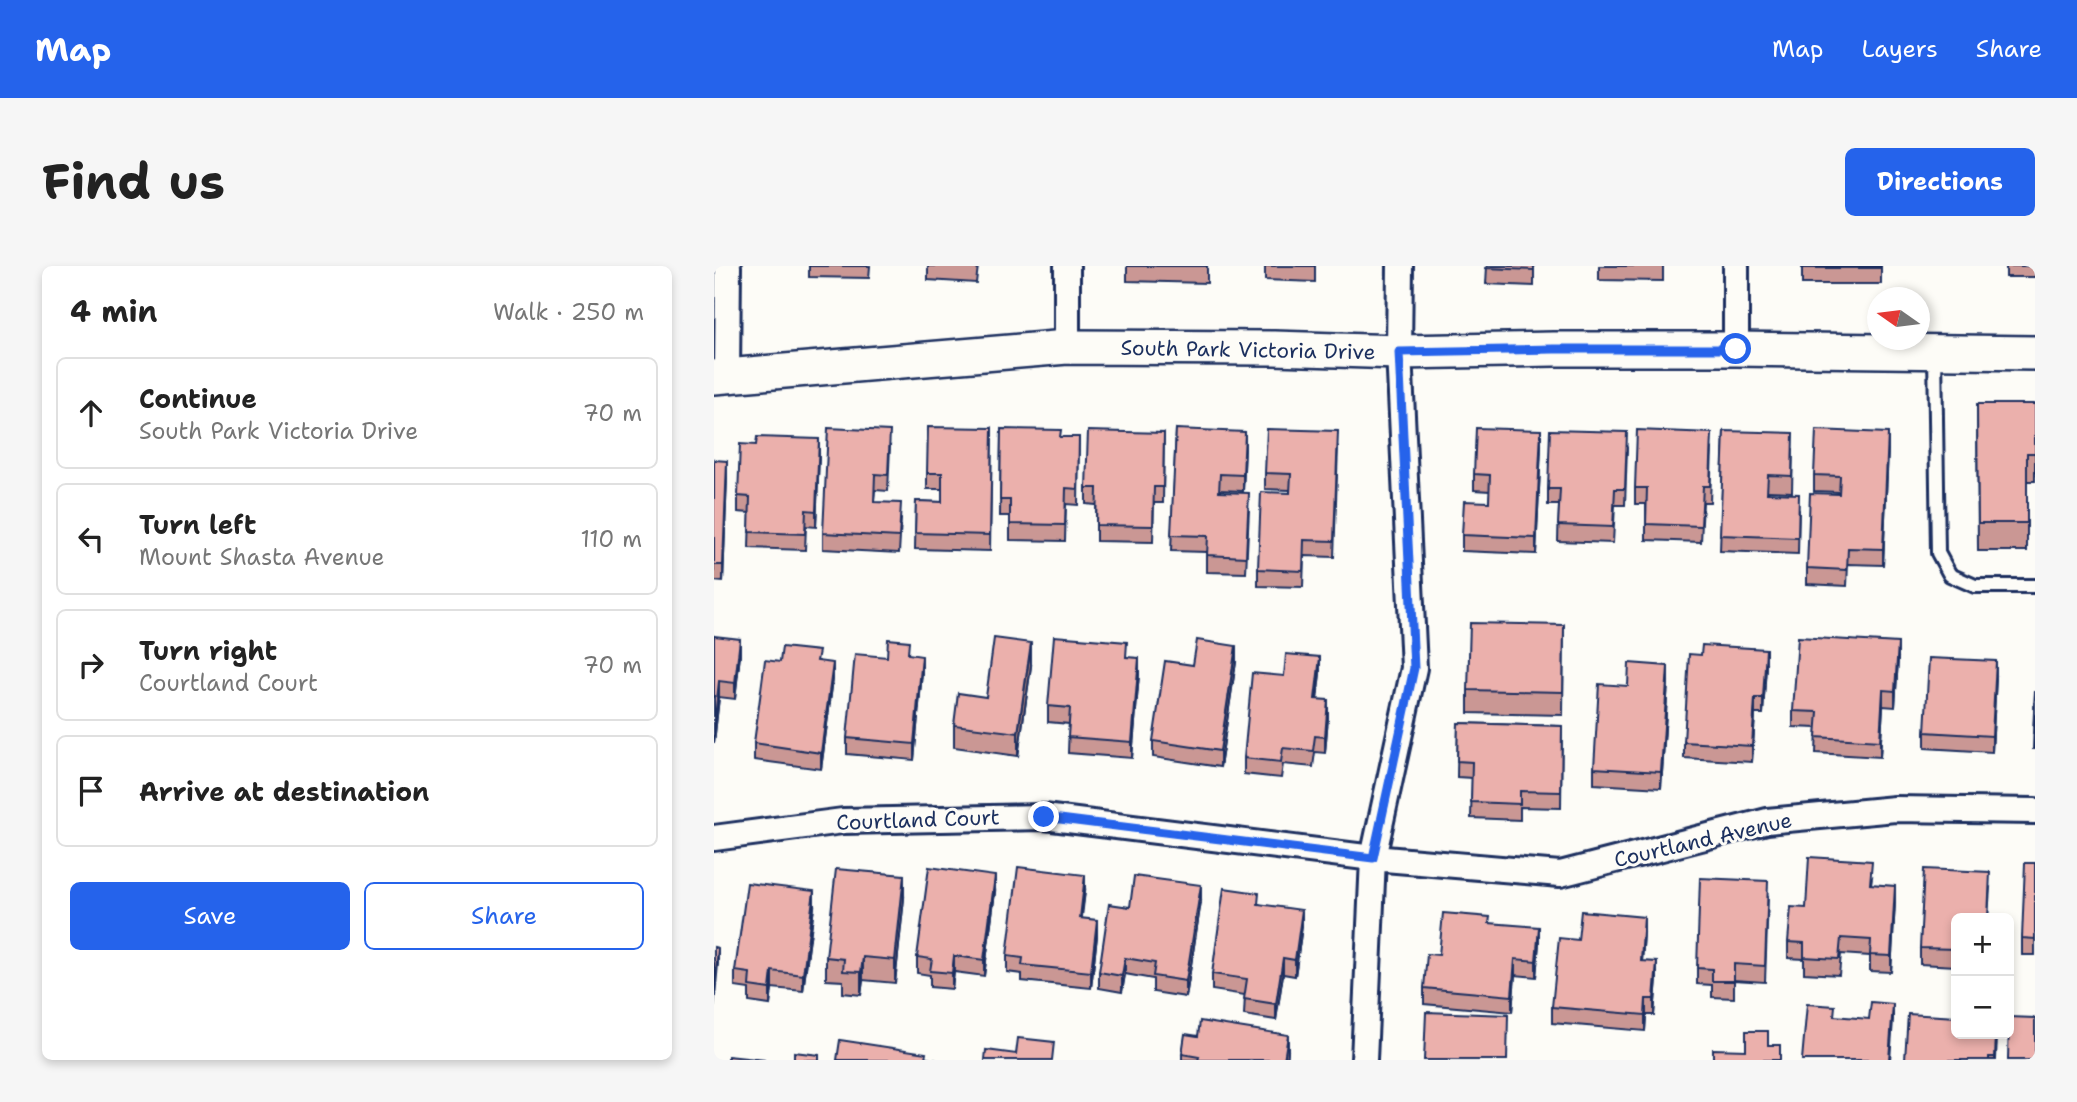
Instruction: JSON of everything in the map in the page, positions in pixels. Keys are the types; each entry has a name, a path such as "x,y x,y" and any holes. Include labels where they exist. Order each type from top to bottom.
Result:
{"main road":[{"name":"South Park Victoria Drive","path":"721,375 1067,347 1275,348 1399,352 1736,349 2035,353"}],"street":[{"path":"721,375 728,266"},
{"path":"1067,347 1068,266"},
{"path":"1364,1060 1373,858 1414,668 1399,352 1400,266"},
{"path":"1736,266 1736,349"},
{"name":"Courtland Avenue","path":"1373,858 1560,874 1767,821 1895,809 2035,811"},
{"name":"Courtland Court","path":"714,838 843,821 1044,817 1373,858"}],"lane":[{"path":"1935,352 1938,553 1950,575 1975,586 2035,586"}],"building":[{"path":"1534,266 1534,270 1486,268"},
{"path":"1881,266 1881,268 1802,268"},
{"path":"1977,404 2035,404 2035,453 2027,453 2027,523 1978,523"},
{"path":"928,427 992,428 990,535 915,533 916,501 942,502 942,473 927,473"},
{"path":"828,428 890,431 888,475 875,474 874,502 901,503 899,537 823,533"},
{"path":"1476,428 1541,430 1536,538 1462,535 1464,501 1489,502 1490,475 1474,474"},
{"path":"1001,429 1061,430 1060,437 1079,437 1078,489 1066,488 1065,525 1010,524 1010,500 1000,500"},
{"path":"1176,429 1245,432 1243,475 1220,474 1219,492 1249,493 1246,557 1207,555 1208,536 1171,535"},
{"path":"1267,429 1338,431 1334,541 1304,540 1303,571 1258,569 1261,492 1290,493 1291,474 1265,473"},
{"path":"1550,430 1627,432 1625,489 1615,489 1613,527 1558,525 1560,489 1548,489"},
{"path":"1637,430 1712,433 1710,486 1703,486 1701,526 1646,524 1647,488 1635,488"},
{"path":"1816,430 1888,433 1883,549 1848,548 1847,570 1807,568 1810,493 1839,494 1840,476 1814,475"},
{"path":"1088,431 1164,433 1163,487 1154,487 1153,526 1096,525 1097,488 1086,488"},
{"path":"1724,431 1793,433 1792,476 1768,475 1767,493 1799,494 1798,538 1720,535"},
{"path":"757,437 819,439 816,511 806,510 805,534 749,532 750,497 738,496 740,444 756,445"},
{"path":"714,460 727,461 723,565 714,565"},
{"path":"1470,623 1564,625 1563,692 1468,690"},
{"path":"714,636 740,639 735,683 719,681 714,727"},
{"path":"1054,636 1127,642 1126,657 1139,658 1132,742 1068,737 1070,708 1048,706"},
{"path":"1798,637 1898,643 1895,691 1883,690 1880,741 1816,737 1818,712 1793,711"},
{"path":"994,638 1031,643 1018,733 954,725 958,693 986,697"},
{"path":"888,639 909,641 908,654 922,656 914,744 847,738 855,654 887,657"},
{"path":"1197,640 1236,646 1220,751 1153,741 1165,661 1193,665"},
{"path":"1702,645 1766,649 1763,698 1755,698 1752,746 1684,742 1689,654 1701,655"},
{"path":"782,647 819,651 817,661 833,663 821,753 754,743 765,660 780,662"},
{"path":"1286,654 1320,657 1315,699 1328,700 1325,737 1315,736 1313,751 1283,748 1281,762 1244,758 1252,673 1284,676"},
{"path":"1929,658 1996,661 1992,736 1925,732"},
{"path":"1629,663 1668,666 1661,772 1594,768 1599,684 1628,686"},
{"path":"2035,691 2035,733 2033,733"},
{"path":"1458,723 1562,726 1561,792 1520,791 1520,804 1471,802 1472,762 1457,761"},
{"path":"1809,857 1872,861 1870,884 1895,886 1891,956 1870,955 1871,940 1841,938 1839,959 1804,957 1804,943 1788,942 1791,907 1806,908"},
{"path":"2025,863 2035,863 2035,939 2022,938"},
{"path":"929,867 995,876 984,960 954,956 952,973 930,971 932,959 917,957"},
{"path":"1018,867 1085,875 1080,918 1097,920 1091,972 1022,965 1023,958 1007,956"},
{"path":"836,869 904,875 895,960 863,957 861,972 843,971 844,959 826,957"},
{"path":"1924,869 1990,872 1988,913 1951,913 1951,949 1920,948"},
{"path":"1134,876 1201,885 1186,981 1153,976 1155,963 1125,958 1122,976 1099,972 1109,904 1130,907"},
{"path":"1700,878 1768,881 1765,966 1734,964 1734,981 1712,981 1712,969 1697,968"},
{"path":"747,883 814,891 803,975 772,971 770,989 749,986 750,973 735,971"},
{"path":"1224,888 1259,893 1258,904 1302,910 1295,960 1283,958 1276,1004 1244,999 1247,979 1212,974"},
{"path":"1581,911 1644,917 1641,961 1657,962 1654,999 1646,999 1645,1015 1552,1007 1559,938 1578,940"},
{"path":"1443,913 1490,917 1489,923 1539,927 1536,961 1515,959 1512,996 1424,988 1427,954 1439,955"},
{"path":"714,947 718,948 714,992"},
{"path":"1871,1002 1893,1004 1889,1060 1802,1060 1807,1004 1835,1006 1834,1016 1869,1019"},
{"path":"1426,1012 1508,1015 1507,1060 1424,1060"},
{"path":"1908,1014 1951,1017 1951,1039 1996,1039 1995,1057 1989,1057 1989,1060 1905,1059"},
{"path":"2014,1017 2035,1018 2035,1060 2008,1060 2008,1039 2014,1039"},
{"path":"1200,1021 1288,1035 1284,1060 1198,1060 1199,1057 1182,1054 1185,1034 1198,1036"},
{"path":"1746,1031 1768,1031 1768,1045 1780,1045 1780,1060 1713,1060 1713,1049 1746,1050"},
{"path":"1018,1038 1054,1042 1052,1060 985,1060 986,1050 1016,1054"},
{"path":"840,1040 926,1053 925,1058 937,1060 837,1060"},
{"path":"794,1052 819,1055 819,1060 794,1060"},
{"path":"728,1056 765,1060 728,1060"}],"route":[{"path":"1044,817 1373,858 1414,668 1399,352 1736,349"}]}
